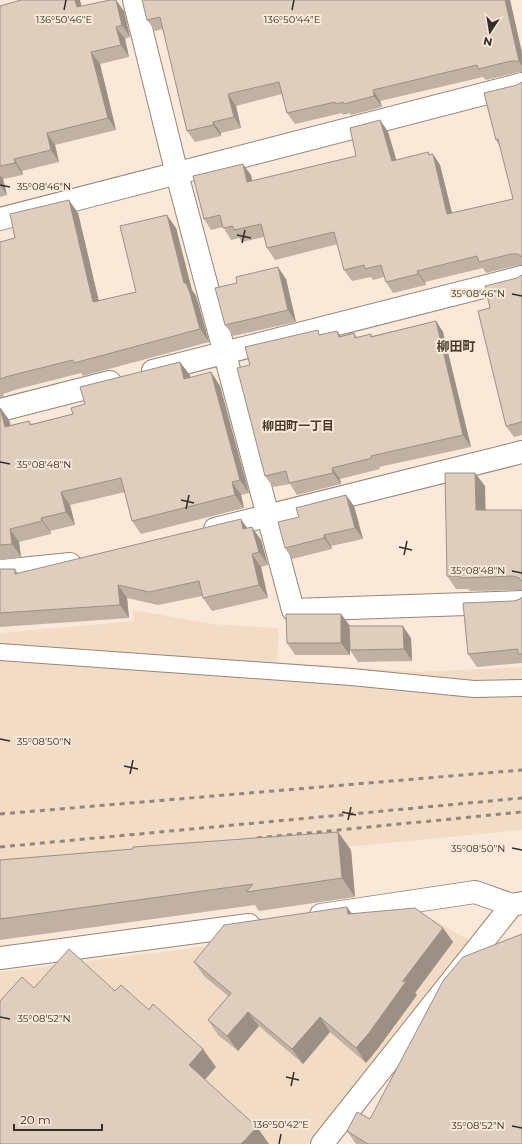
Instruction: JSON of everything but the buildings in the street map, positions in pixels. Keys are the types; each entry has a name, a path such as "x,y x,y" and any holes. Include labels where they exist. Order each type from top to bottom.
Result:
{"street":[{"path":"134,0 177,174 293,610 522,602"},
{"path":"0,219 522,84"},
{"path":"0,410 522,277"},
{"path":"199,533 522,452"},
{"path":"0,571 62,566 93,558"},
{"path":"303,918 475,892 517,904 322,1144"},
{"path":"0,958 161,938 271,922"}],"lane":[{"path":"0,652 351,677 474,689 522,688"}],"shaded area":[{"path":"133,610 213,624 279,628 277,662 418,672 522,667 522,830 0,880 0,633 134,621"},
{"path":"431,918 469,940 309,1144 0,1144 0,972"}],"railway":[{"path":"0,814 522,770"},
{"path":"0,847 522,798"},
{"path":"257,838 522,812"}],"district":[{"name":"柳田町","path":"456,346"},
{"name":"柳田町一丁目","path":"298,425"}]}
